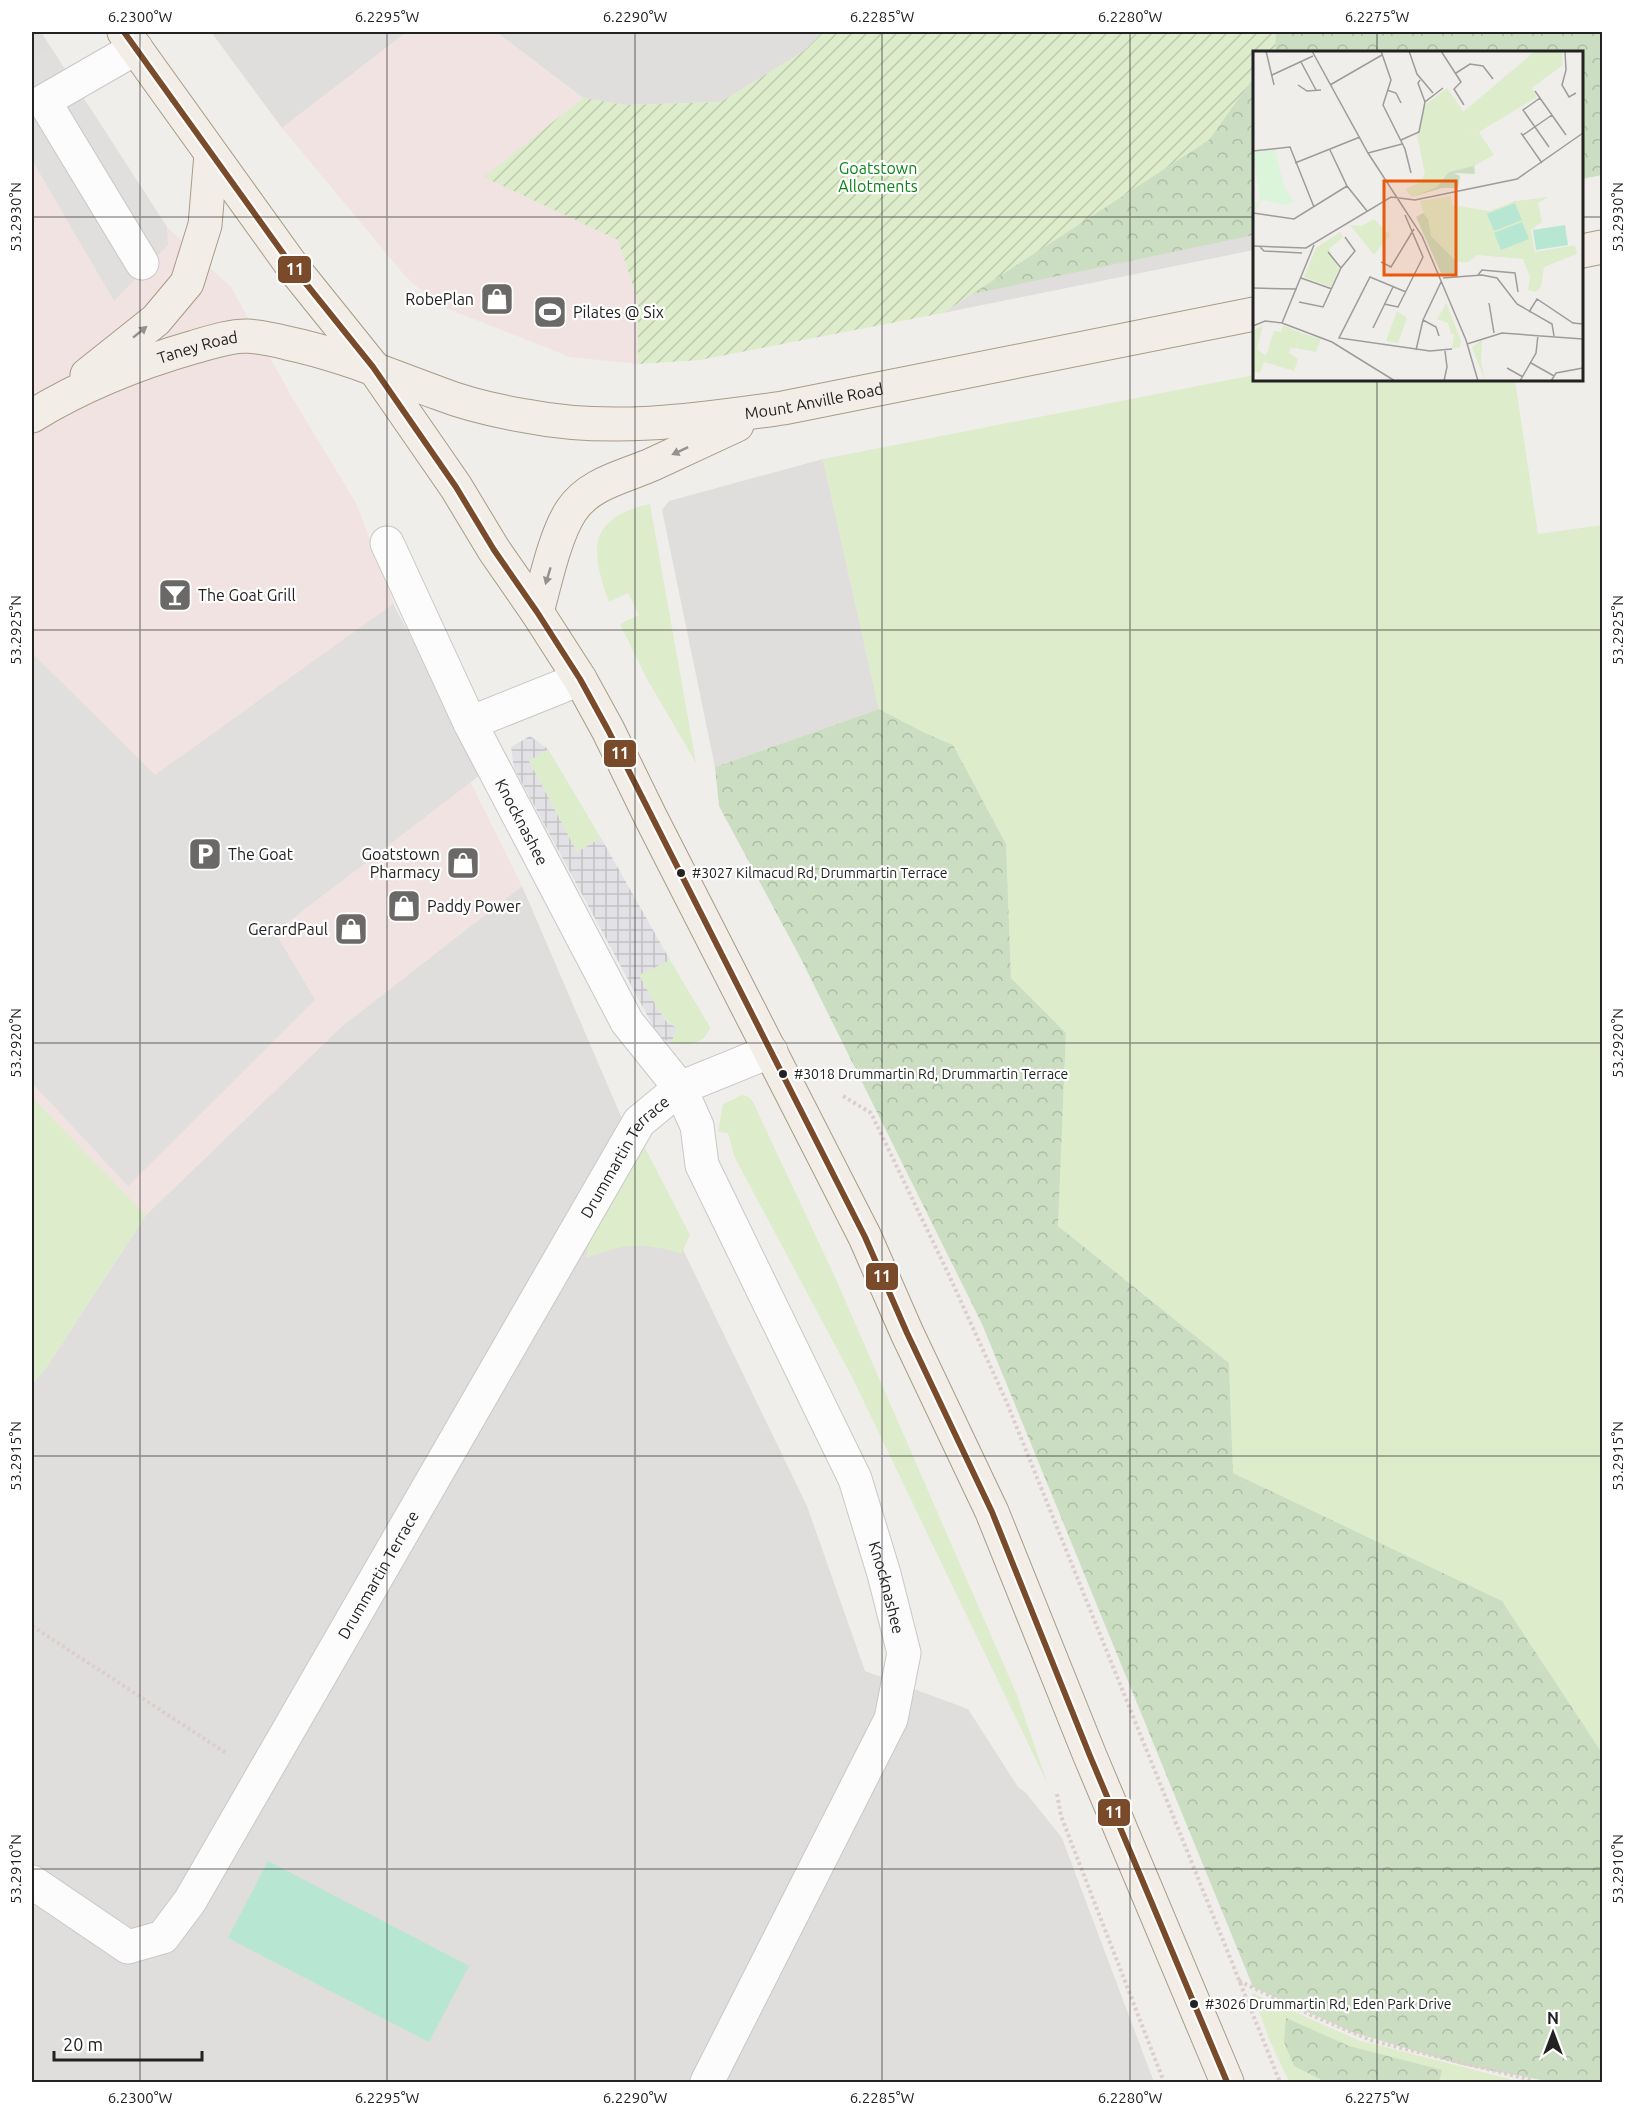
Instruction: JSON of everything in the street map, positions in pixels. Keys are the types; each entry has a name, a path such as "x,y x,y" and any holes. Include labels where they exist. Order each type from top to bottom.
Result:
{"main road":[{"path":"130,40 295,270 373,368 456,487 494,550 580,679 608,730 865,1237 907,1333 992,1512 1090,1756 1227,2082"},
{"path":"38,412 156,320 186,283 205,225 211,154"},
{"path":"1583,251 1602,247"},
{"name":"Mount Anville Road","path":"373,368 439,394 483,407 548,420 600,425 630,425 709,420 771,410 1253,314"},
{"name":"Taney Road","path":"38,412 119,372 223,339 247,336 279,341 319,349 373,368"},
{"path":"537,612 559,539 570,512 583,497 605,482 651,465 771,410"}],"street":[{"path":"130,40 44,101 142,263"},
{"name":"Knocknashee","path":"387,543 470,723 627,1022 680,1088 697,1126 702,1165 855,1479 884,1574 903,1653 891,1719 707,2082"},
{"path":"470,723 580,679"},
{"path":"680,1088 771,1051"},
{"name":"Drummartin Terrace","path":"32,1882 128,1947 163,1937 190,1901 639,1122 680,1088"}],"path":[{"path":"845,1097 871,1113 1007,1403 1280,2082"},
{"path":"32,1626 262,1776"},
{"path":"1061,1816 1164,2081 1157,2082"},
{"path":"1239,1980 1311,2015 1373,2041 1528,2079 1532,2082"}],"shaded area":[{"path":"32,32 41,32 52,49 32,62"},
{"path":"211,32 407,32 282,128"},
{"path":"407,32 496,32 583,98 485,177 618,239 638,301 638,364 570,357 438,305 405,276 282,128"},
{"path":"496,32 823,32 804,51 721,102 626,105 583,98"},
{"path":"52,49 167,227 231,287 293,399 356,503 431,702 522,886 341,1027 146,1215 32,1097 32,62"},
{"path":"52,49 167,227 168,245 114,301 32,160 32,62"},
{"path":"1253,78 1253,250 943,313 1209,140"},
{"path":"823,459 879,709 715,767 662,510 669,501"},
{"name":"The Goat","path":"393,604 484,772 275,932 315,1000 128,1186 32,1083 32,653 155,775"},
{"path":"530,736 548,749 529,761 577,852 601,838 670,960 639,975 659,1011 667,1022 677,1028 671,1043 659,1037 514,768 511,747"},
{"path":"522,886 642,1165 807,1506 865,1671 968,1709 1018,1787 1026,1793 1062,1838 1154,2082 32,2082 32,1384 46,1368 146,1215 341,1027"}],"green space":[{"name":"Goatstown Allotments","path":"823,32 1276,32 1275,50 1253,51 1253,78 1209,140 943,313 700,360 638,364 638,301 618,240 484,177 583,98 626,105 721,102 804,51"},
{"path":"1182,32 1602,32 1602,175 1583,179 1583,51 1253,51 1253,235 638,364"},
{"path":"1253,375 1253,381 1515,381 1538,534 1602,525 1602,1753 1502,1601 1233,1473 1229,1363 1058,1226 1066,1033 1011,978 1006,844 953,745 879,709 823,459"},
{"path":"650,504 696,763 647,679 620,624 639,615 628,593 609,602 599,567 597,552 604,527 614,518 629,510"},
{"path":"879,709 953,745 1006,844 1011,978 1066,1033 1058,1226 1229,1363 1233,1473 1502,1601 1602,1753 1602,2082 1552,2082 1462,2065 1352,2032 1253,1987 982,1324 800,957 719,806 715,767"},
{"path":"548,749 601,838 577,852 529,761"},
{"path":"670,960 710,1027 704,1038 694,1043 671,1043 677,1028 660,1011 639,974"},
{"path":"742,1095 749,1097 753,1102 835,1277 1017,1695 1048,1785 853,1379 734,1156 728,1133 718,1132 723,1104"},
{"path":"32,1097 146,1215 46,1368 32,1384"},
{"path":"641,1140 690,1235 681,1254 655,1247 633,1246 586,1258 593,1228"},
{"path":"268,1861 469,1966 429,2042 228,1938"},
{"path":"1252,1993 1358,2040 1510,2079 1510,2081 1289,2082 1270,2041"},
{"path":"1286,2018 1349,2046 1442,2070 1439,2082 1322,2082 1294,2066 1284,2042"}],"transit line":[{"name":"11","path":"124,32 295,270 373,367 456,487 494,550 537,612 580,679 608,730 865,1237 907,1333 992,1512 1090,1756 1227,2082"}],"place":[{"name":"RobePlan","path":"497,299"},
{"name":"Pilates @ Six","path":"550,312"},
{"name":"The Goat Grill","path":"175,595"},
{"name":"The Goat","path":"205,854"},
{"name":"Goatstown Pharmacy","path":"463,863"},
{"name":"#3027 Kilmacud Rd, Drummartin Terrace","path":"681,873"},
{"name":"Paddy Power","path":"404,906"},
{"name":"GerardPaul","path":"351,929"},
{"name":"#3018 Drummartin Rd, Drummartin Terrace","path":"783,1074"},
{"name":"#3026 Drummartin Rd, Eden Park Drive","path":"1194,2004"}]}
